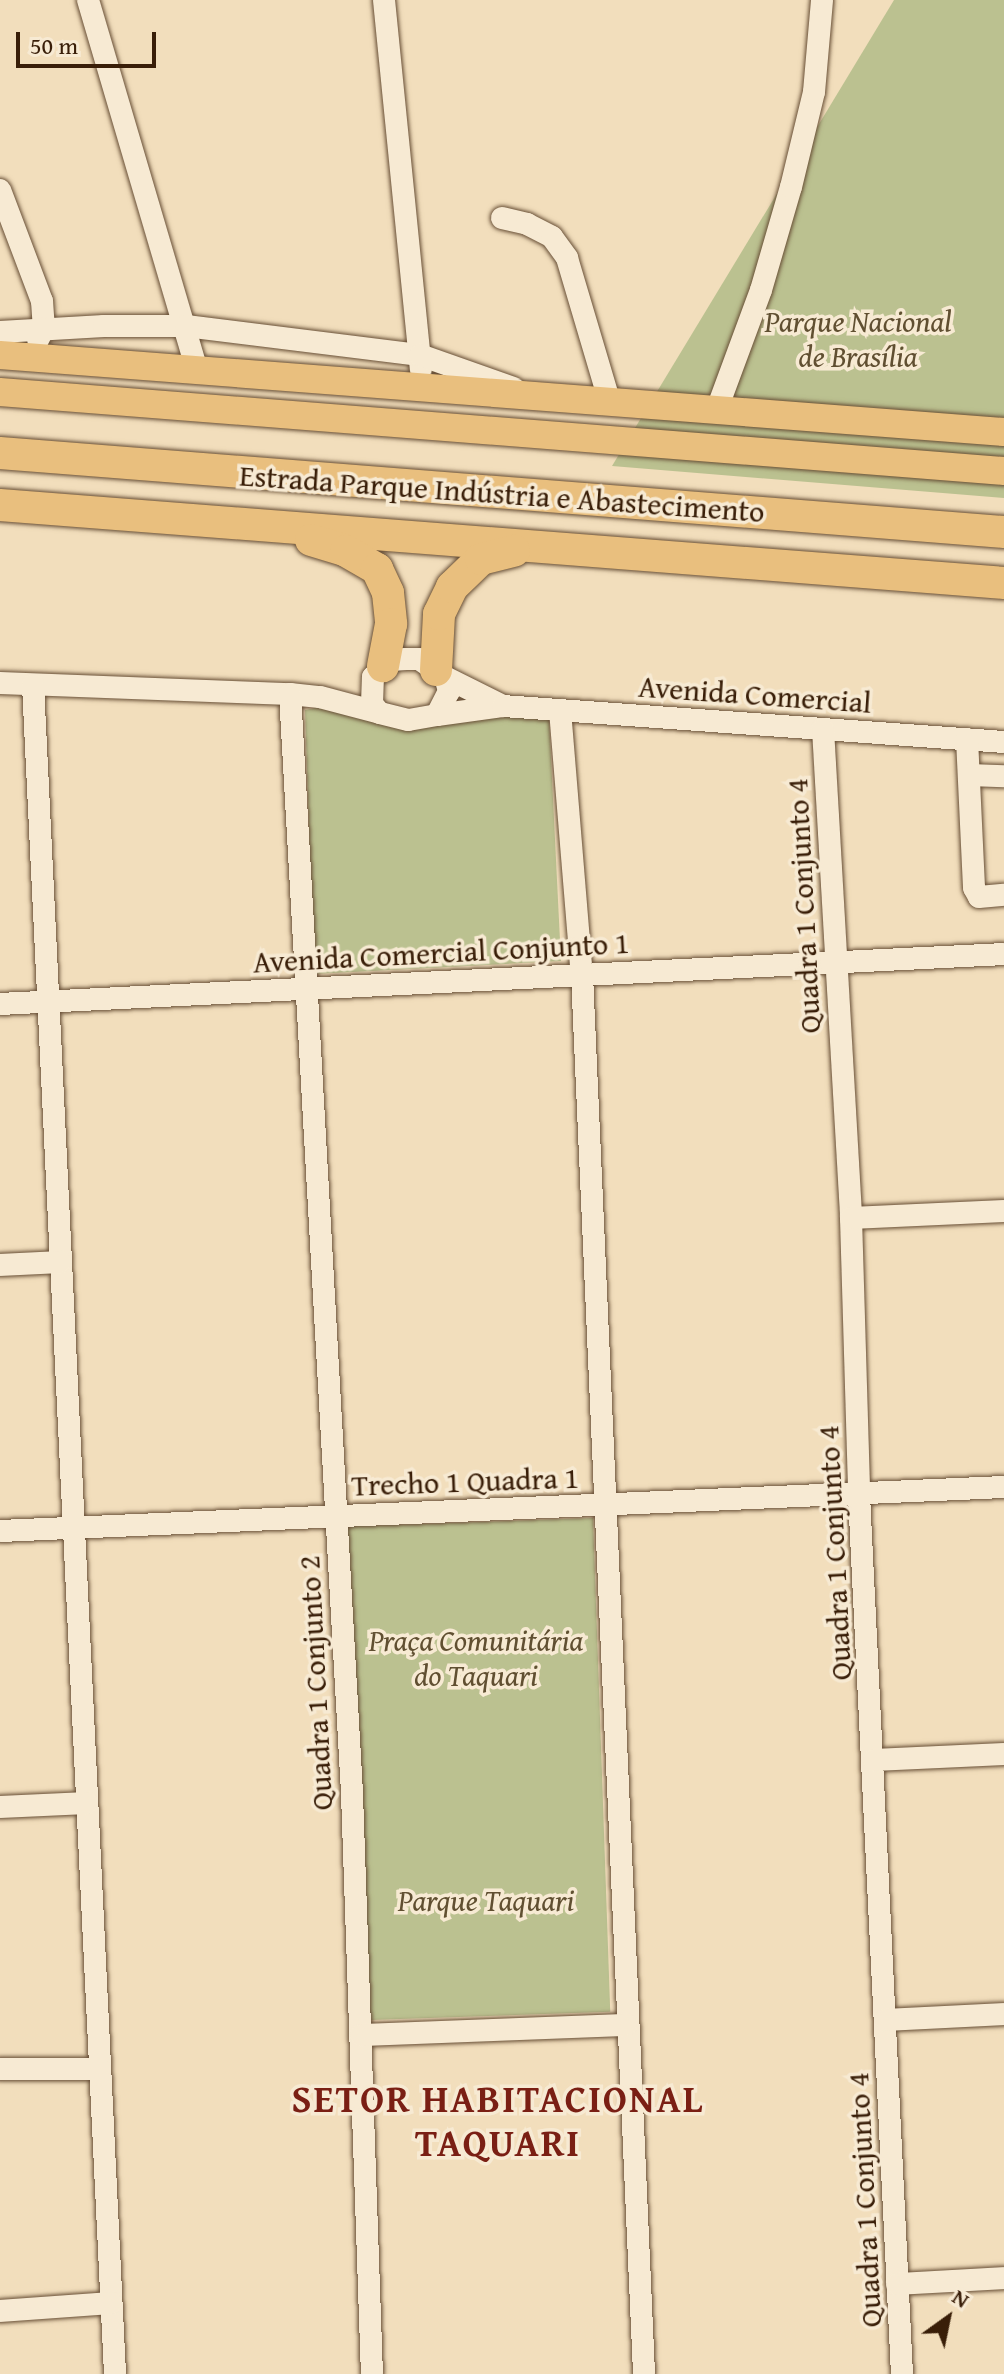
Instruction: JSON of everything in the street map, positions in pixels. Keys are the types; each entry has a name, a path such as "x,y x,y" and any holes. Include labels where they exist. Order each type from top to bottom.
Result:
{"highway":[{"name":"Estrada Parque Indústria e Abastecimento","path":"0,453 1004,532"},
{"name":"Estrada Parque Indústria e Abastecimento","path":"0,505 1004,583"},
{"path":"267,525 346,551 377,569 388,593 391,624 378,672"},
{"path":"440,673 439,614 452,587 481,559 534,546"}],"main road":[{"path":"0,355 1004,432"},
{"path":"0,392 1004,471"}],"street":[{"path":"88,0 196,368"},
{"path":"384,0 404,227 423,386"},
{"path":"717,409 761,290 791,187 814,92 822,0"},
{"path":"0,190 42,301 44,328 31,357"},
{"path":"502,218 527,224 552,237 567,258 609,400"},
{"path":"0,332 44,328 186,326 420,355 529,394"},
{"path":"1,682 290,694 320,697 408,720 437,715 449,691 440,673 419,659 391,660 378,672 320,697"},
{"path":"378,672 372,704 380,713"},
{"name":"Avenida Comercial","path":"440,673 503,706"},
{"path":"33,685 115,2374"},
{"name":"Quadra 1 Conjunto 2","path":"290,694 335,1516 344,1623 372,2374"},
{"name":"Avenida Comercial","path":"437,715 503,706 1004,742"},
{"path":"560,710 582,975 626,2025 644,2374"},
{"name":"Quadra 1 Conjunto 4","path":"823,729 851,1218 859,1495 902,2374"},
{"path":"967,739 974,888 979,897 1004,895"},
{"path":"969,775 1004,776"},
{"name":"Avenida Comercial Conjunto 1","path":"0,1004 1004,954"},
{"path":"851,1218 1004,1211"},
{"path":"0,1265 60,1262"},
{"name":"Trecho 1 Quadra 1","path":"0,1531 1004,1487"},
{"path":"874,1760 1004,1754"},
{"path":"0,1807 87,1803"},
{"path":"886,2020 1004,2014"},
{"path":"361,2035 626,2025"},
{"path":"0,2069 100,2069"},
{"path":"897,2284 1004,2278"},
{"path":"0,2311 111,2303"}],"green space":[{"name":"Parque Nacional de Brasília","path":"894,0 1004,0 1004,498 612,466"},
{"path":"325,706 549,718 561,961 314,974 305,710"},
{"name":"Praça Comunitária do Taquari","path":"593,1518 610,2012 363,2020 346,1527"}],"district":[{"name":"SETOR HABITACIONAL TAQUARI","path":"498,2121"}],"park label":[{"name":"Parque Taquari","path":"486,1900"}]}
